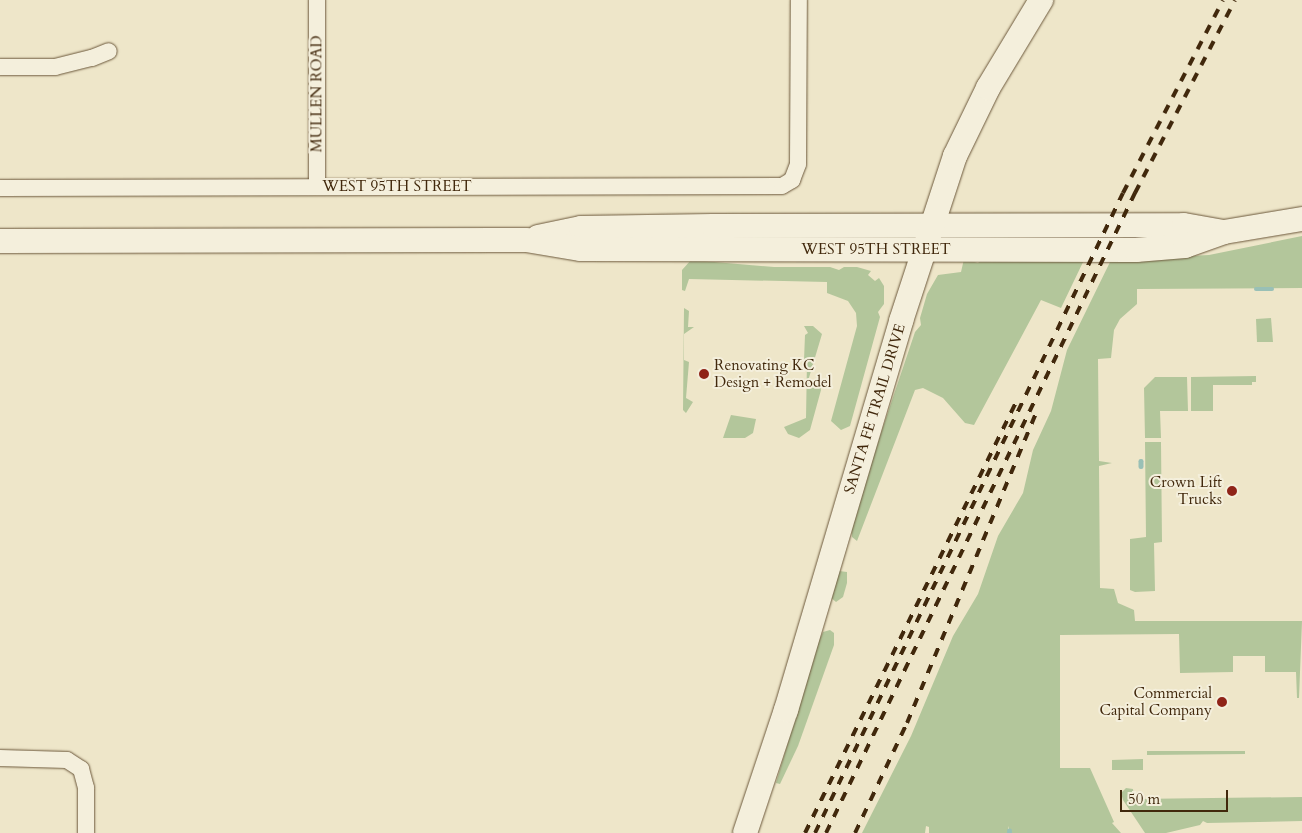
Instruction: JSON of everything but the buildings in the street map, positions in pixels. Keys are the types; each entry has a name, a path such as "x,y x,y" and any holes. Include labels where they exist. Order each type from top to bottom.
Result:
{"main road":[{"name":"SANTA FE TRAIL DRIVE","path":"745,833 786,710 901,321 934,226 955,156 988,88 1042,0"},
{"name":"WEST 95TH STREET","path":"0,241 526,240 590,249 1136,250 1185,246 1224,232 1302,219"},
{"name":"WEST 95TH STREET","path":"526,240 581,228 1184,224 1224,232"}],"street":[{"name":"MULLEN ROAD","path":"317,0 317,187"},
{"name":"WEST 95TH STREET","path":"0,188 782,186 792,180 798,164 799,0"},
{"path":"0,67 64,65 108,50"},
{"path":"0,758 67,760 82,769 86,788 86,833"}],"green space":[{"path":"1302,236 1302,288 1137,289 1137,304 1120,319 1114,330 1111,358 1098,359 1099,461 1112,463 1099,466 1100,588 1114,589 1118,603 1134,610 1135,621 1302,621 1299,698 1297,698 1296,672 1265,672 1265,656 1233,656 1233,672 1180,673 1179,634 1060,635 1060,768 1090,768 1114,822 1112,823 1121,833 1010,833 1008,826 1008,833 929,833 929,827 926,826 925,833 862,833 911,736 953,636 978,594 998,536 1023,493 1033,450 1051,411 1067,350 1111,260 1209,255"},
{"path":"964,259 978,263 981,260 1084,260 1061,308 1041,300 974,425 965,423 943,398 923,388 915,390 857,541 852,537 851,522 915,332 921,325 920,318 927,294 938,275 961,272"},
{"path":"691,260 774,267 830,267 839,270 844,267 857,267 871,271 868,275 875,281 879,278 884,286 884,304 878,312 880,317 850,426 841,430 831,421 857,326 856,313 848,301 827,293 827,282 689,279 685,291 682,290 682,270"},
{"path":"684,308 689,311 688,327 694,327 684,334 684,360 689,362 686,398 693,402 686,413 683,410"},
{"path":"1271,318 1273,342 1257,342 1256,319"},
{"path":"804,326 813,326 822,334 808,381 820,384 821,390 810,430 799,438 788,434 784,427 806,418 807,360 804,360 805,335 808,333"},
{"path":"1256,376 1256,382 1252,382 1252,385 1213,385 1213,411 1191,411 1191,377"},
{"path":"1155,377 1187,377 1188,411 1160,411 1161,438 1145,438 1144,388"},
{"path":"731,415 756,419 753,433 745,438 723,438"},
{"path":"1145,442 1161,442 1162,542 1154,543 1155,591 1135,592 1130,590 1130,539 1146,537"},
{"path":"839,571 847,572 847,583 843,597 836,602 830,597"},
{"path":"830,630 834,633 834,645 798,746 780,784 776,783 816,647 823,632"},
{"path":"1147,751 1245,751 1245,754 1147,755"},
{"path":"1143,759 1143,770 1112,770 1112,760"},
{"path":"1126,788 1133,789 1134,799 1302,797 1302,821 1207,823 1203,821 1200,825 1166,833 1145,833 1123,800 1121,793"}],"waterway":[{"path":"1256,289 1272,289"},
{"path":"1141,461 1141,466"}],"railway":[{"path":"815,833 1123,193 1223,0"},
{"path":"826,833 1135,193 1235,0"},
{"path":"805,833 1017,400"},
{"path":"855,833 907,723 1038,409"}],"place":[{"name":"Renovating KC Design + Remodel","path":"704,374"},
{"name":"Crown Lift Trucks","path":"1232,491"},
{"name":"Commercial Capital Company","path":"1222,702"}]}
